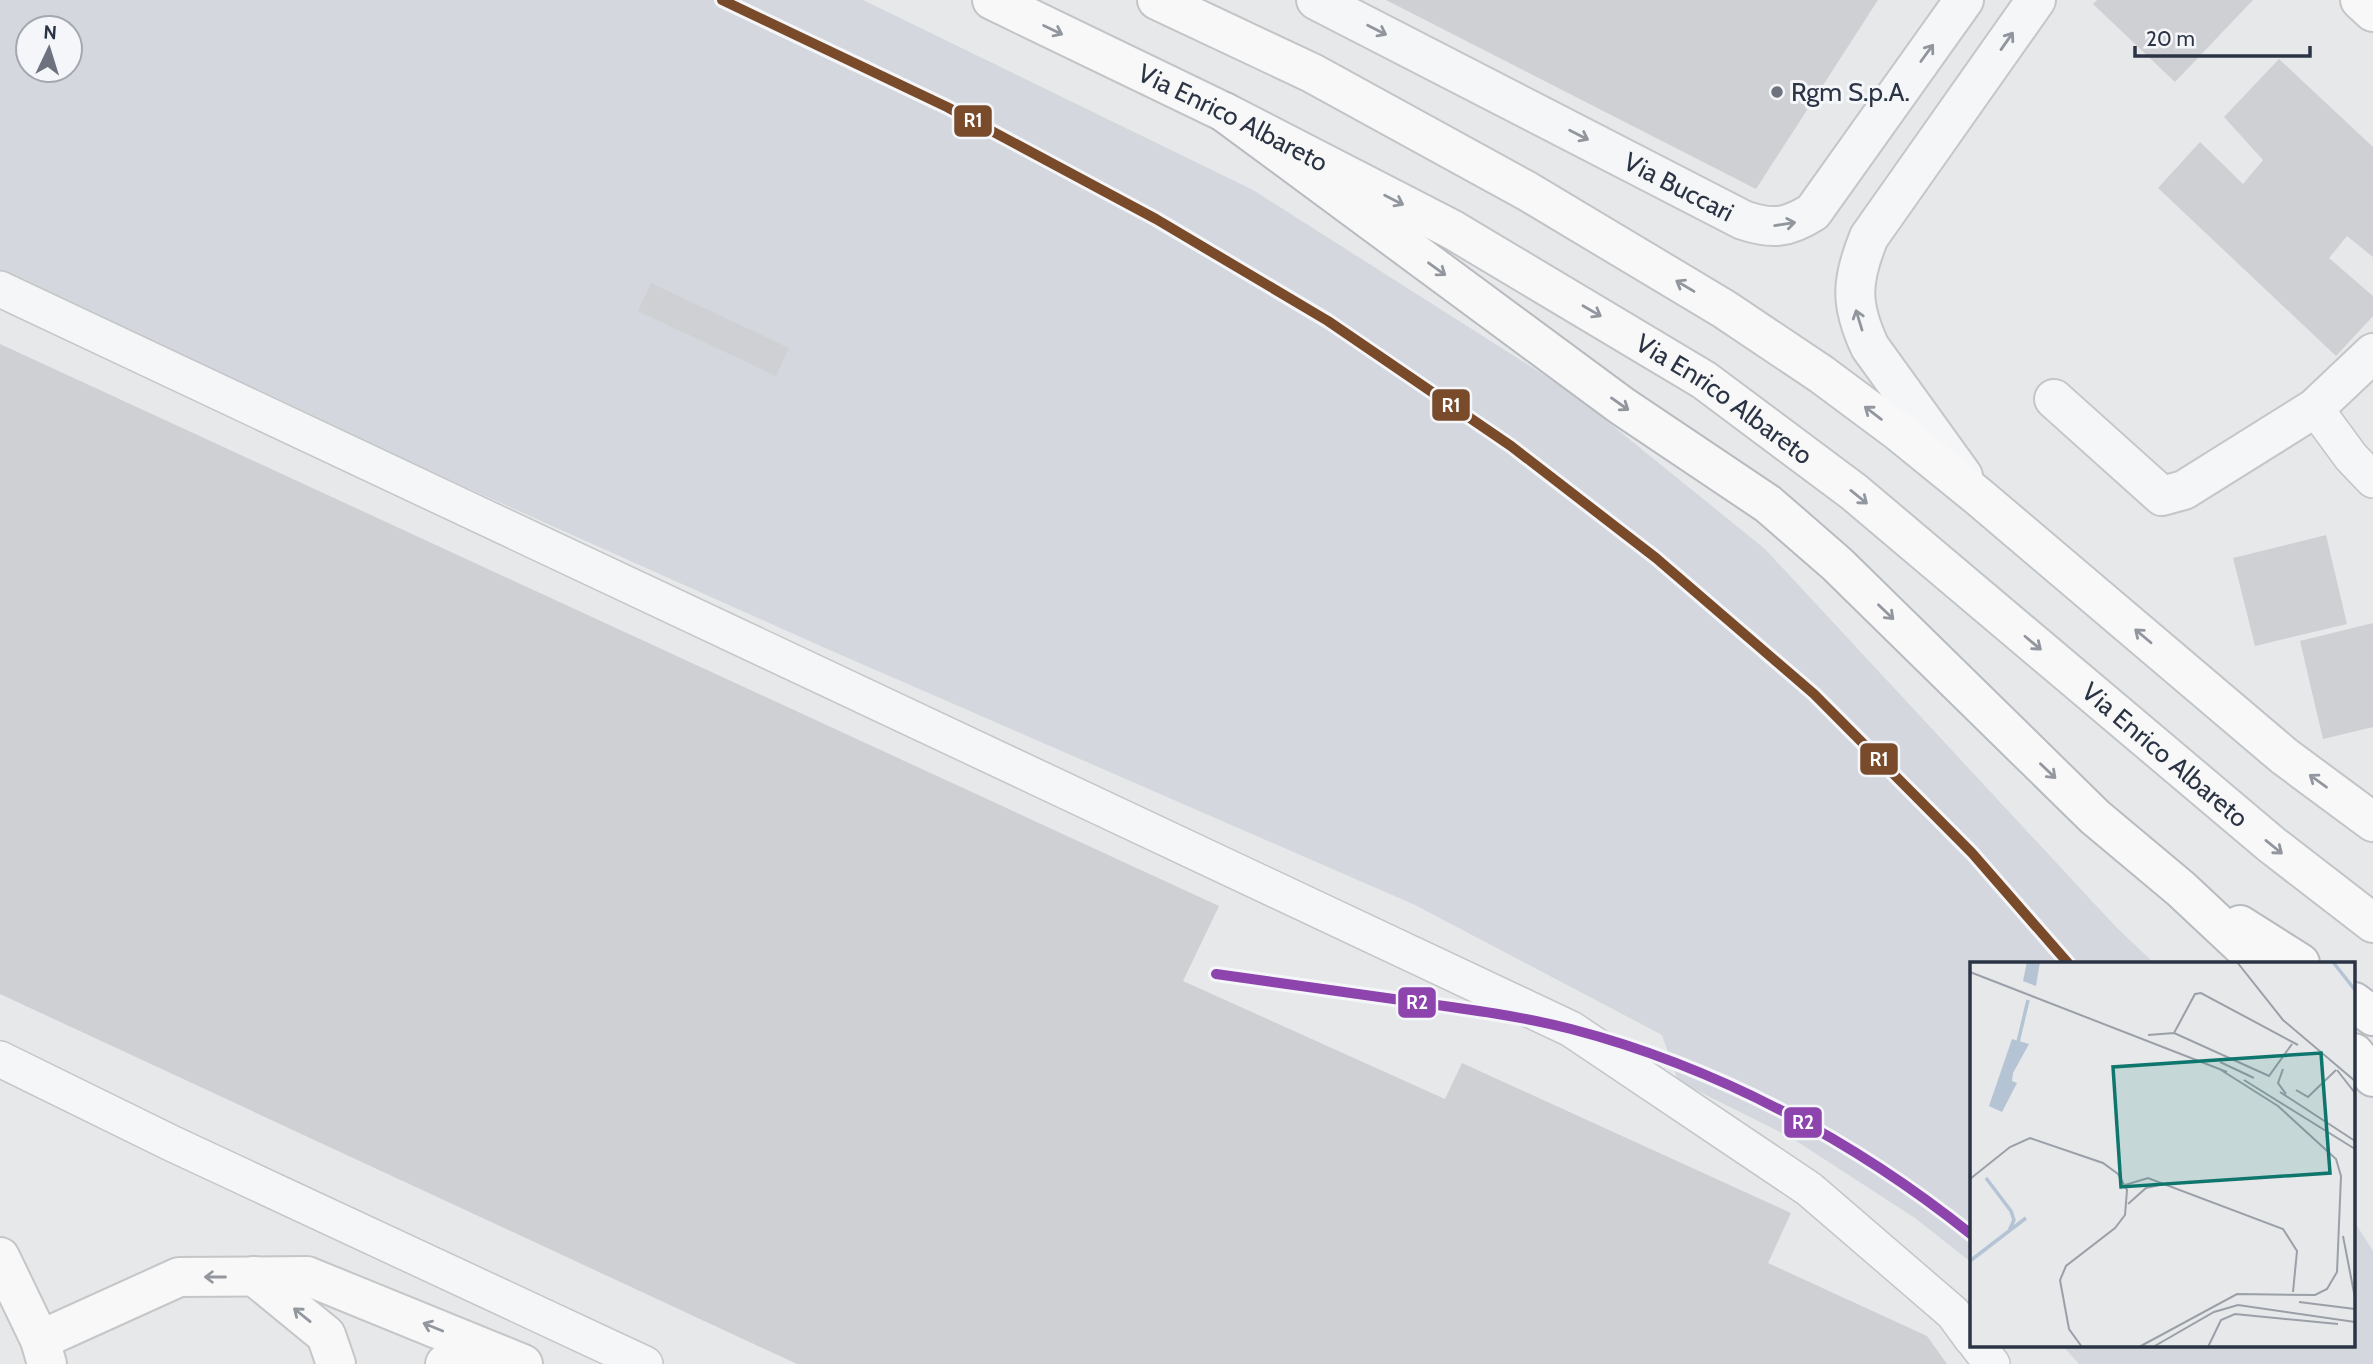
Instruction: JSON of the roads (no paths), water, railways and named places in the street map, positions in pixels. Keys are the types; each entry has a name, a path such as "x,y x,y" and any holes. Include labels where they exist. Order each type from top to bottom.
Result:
{"main road":[{"name":"Via Enrico Albareto","path":"992,0 1224,112 1453,230 1704,380 1854,492 2272,845 2373,923"},
{"path":"1157,0 1312,73 1527,191 1701,295 1821,374 1899,432 1979,497 2284,756 2373,822"},
{"path":"2360,0 2373,12"},
{"path":"1224,112 1622,406 1768,504 1837,564 2095,817 2182,889 2259,962"},
{"path":"2182,889 2298,962"},
{"path":"2356,1003 2373,1016"},
{"path":"2356,1056 2373,1077"},
{"path":"0,1257 44,1352 179,1277 307,1276 521,1363"},
{"path":"254,1276 326,1335 336,1364"},
{"path":"444,1364 521,1363"}],"street":[{"name":"Via Buccari","path":"1316,0 1744,220 1761,226 1776,227 1796,223 1813,212 1964,0"},
{"path":"1979,497 1870,347 1854,303 1856,277 1869,237 2036,0"},
{"path":"2054,399 2162,496 2183,490 2315,408 2373,354"}],"lane":[{"path":"0,289 1571,1029 1809,1189 1953,1313 1970,1336"},
{"path":"2315,408 2351,457 2373,480"},
{"path":"0,1059 171,1143 645,1364"},
{"path":"1978,1346 1992,1364"}],"railway":[{"path":"1216,974 1513,1017 1571,1029 1625,1045 1679,1064 1782,1111 1881,1168 1970,1233"}],"place":[{"name":"Rgm S.p.A.","path":"1777,92"}]}
